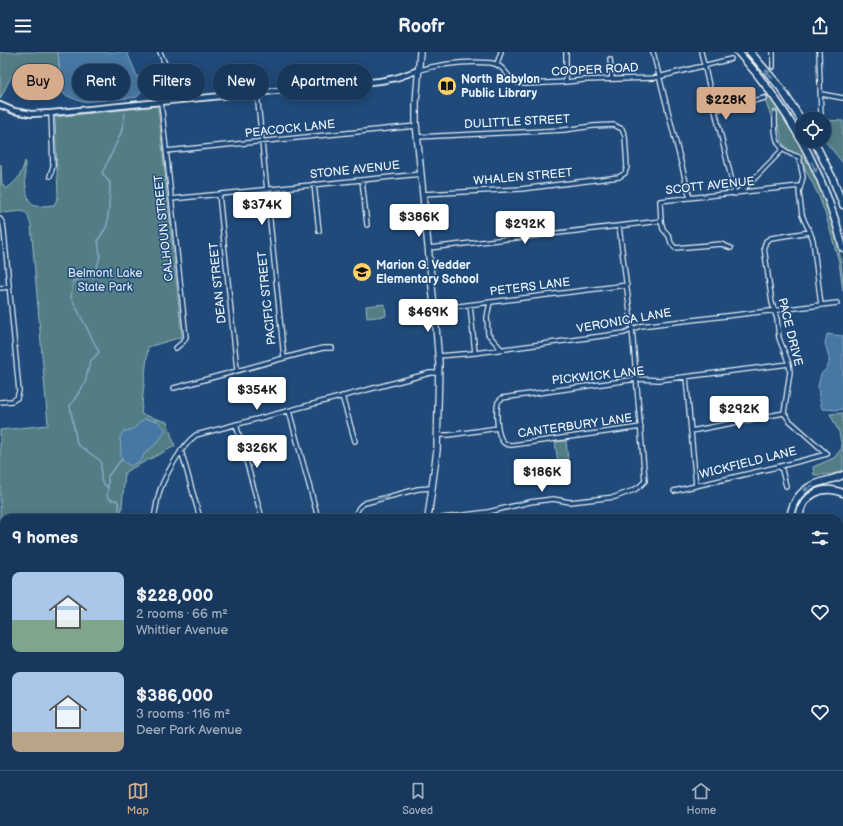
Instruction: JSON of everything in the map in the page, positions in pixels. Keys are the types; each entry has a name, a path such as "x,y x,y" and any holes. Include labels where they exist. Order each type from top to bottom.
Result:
{"main road":[{"path":"420,52 416,126 435,309 438,356 437,454 429,514"},
{"path":"738,52 774,97 795,129 816,170 829,202 843,248"},
{"path":"750,52 780,87 796,112"},
{"path":"818,148 830,172 843,206"},
{"path":"791,514 798,496 804,490 816,483 834,479 843,475"},
{"path":"799,514 802,505 814,494 826,489 843,493"}],"street":[{"path":"160,52 165,64"},
{"path":"269,92 380,81 396,78 419,70 449,64 486,62 496,64 501,52"},
{"path":"566,52 566,82"},
{"path":"653,52 690,198"},
{"path":"701,52 735,194 748,185 782,150"},
{"path":"773,52 774,68"},
{"path":"819,52 821,112"},
{"path":"610,59 612,79"},
{"name":"COOPER ROAD","path":"496,64 501,67 512,80 518,83 526,84 659,77 731,59"},
{"path":"821,94 843,98"},
{"path":"715,110 765,98"},
{"path":"0,105 14,111 31,114 180,100"},
{"name":"PACIFIC STREET","path":"258,100 284,358"},
{"name":"CALHOUN STREET","path":"161,102 186,337 176,348"},
{"path":"50,176 53,166 51,113"},
{"path":"775,113 775,130 778,144 782,150 788,154 799,157 803,176 799,192 802,214 804,222 813,240 820,305"},
{"name":"DULITTLE STREET","path":"417,137 564,130 612,125 618,126 623,131 625,136 628,165 624,174"},
{"name":"PEACOCK LANE","path":"166,151 416,126"},
{"name":"STONE AVENUE","path":"171,199 421,174"},
{"name":"WHALEN STREET","path":"423,194 521,189 615,178 624,174"},
{"path":"362,180 366,224"},
{"path":"314,184 319,231"},
{"name":"SCOTT AVENUE","path":"661,221 660,201 800,186"},
{"name":"DEAN STREET","path":"219,194 237,370"},
{"path":"0,219 3,224 4,231 18,391 18,398 12,401 0,402"},
{"path":"429,248 661,221 663,229 669,236 671,243 675,248 721,244 731,248"},
{"path":"473,514 488,512 524,503 553,499 570,502 615,497 634,490 645,481 637,379 620,226"},
{"name":"PACE DRIVE","path":"784,413 790,372 772,303 764,247 766,241 771,238 810,232"},
{"name":"PETERS LANE","path":"435,309 627,285"},
{"path":"0,288 9,287"},
{"path":"490,302 487,317 488,334 501,349"},
{"name":"VERONICA LANE","path":"438,356 475,353 624,333 640,326 837,304"},
{"path":"470,305 475,353"},
{"path":"174,388 323,348 332,348"},
{"name":"PICKWICK LANE","path":"498,428 497,408 498,402 502,398 637,379 659,380 789,364"},
{"path":"155,514 161,490 172,466 181,450 190,439 196,435 408,379 438,373"},
{"path":"686,377 696,486"},
{"path":"342,396 355,441"},
{"path":"289,411 317,514"},
{"path":"691,431 784,413"},
{"name":"WICKFIELD LANE","path":"674,491 828,454 784,413"},
{"path":"236,424 261,514"},
{"name":"CANTERBURY LANE","path":"498,428 501,440 506,444 512,445 641,427"},
{"path":"437,435 450,435 498,428"},
{"path":"181,450 199,514"},
{"path":"781,466 786,486"},
{"path":"356,514 358,508 365,503 418,489 432,488"}],"green space":[{"path":"0,52 58,52 59,64 12,64 12,75 0,99"},
{"path":"765,94 771,98 795,136 795,148 802,148 816,176 833,224 840,259 843,291 839,262 820,199 800,156 790,152 782,142 777,123 770,114 766,103"},
{"name":"Belmont Lake State Park","path":"158,106 182,337 148,347 141,414 167,422 175,446 125,472 121,514 0,514 0,430 48,425 31,225 26,213 19,211 7,213 0,212 0,165 1,164 2,184 6,189 18,177 25,161 26,186 31,204 35,206 54,205 58,197 55,117"},
{"path":"831,120 843,121 843,163 831,148"},
{"path":"385,304 386,316 367,318 366,306"},
{"path":"843,413 843,470 833,474 814,475 813,467 834,458 842,448 839,432 830,414"},
{"path":"566,441 568,461 558,463 555,442"}],"water":[{"path":"58,52 127,52 138,78 138,96 130,98 130,64 72,64 72,98 64,94 64,64 59,64"},
{"path":"77,100 106,100 82,102"},
{"path":"827,334 843,336 843,409 838,410 822,409 819,397 818,386 821,374 827,368 829,363 825,343"},
{"path":"144,419 158,421 166,430 158,442 144,454 141,461 130,466 122,460 120,437 123,432 133,429"}],"waterway":[{"path":"118,514 119,506 117,500 111,500 107,496 108,488 101,481 101,461 77,444 70,406 85,383 90,362 99,352 71,297 73,281 94,277 100,256 98,240 107,226 109,207 110,183 102,173 121,133 125,114"},
{"path":"108,488 108,476 122,459"}],"place":[{"name":"North Babylon Public Library","path":"447,86"},
{"name":"Marion G. Vedder Elementary School","path":"362,272"}]}
